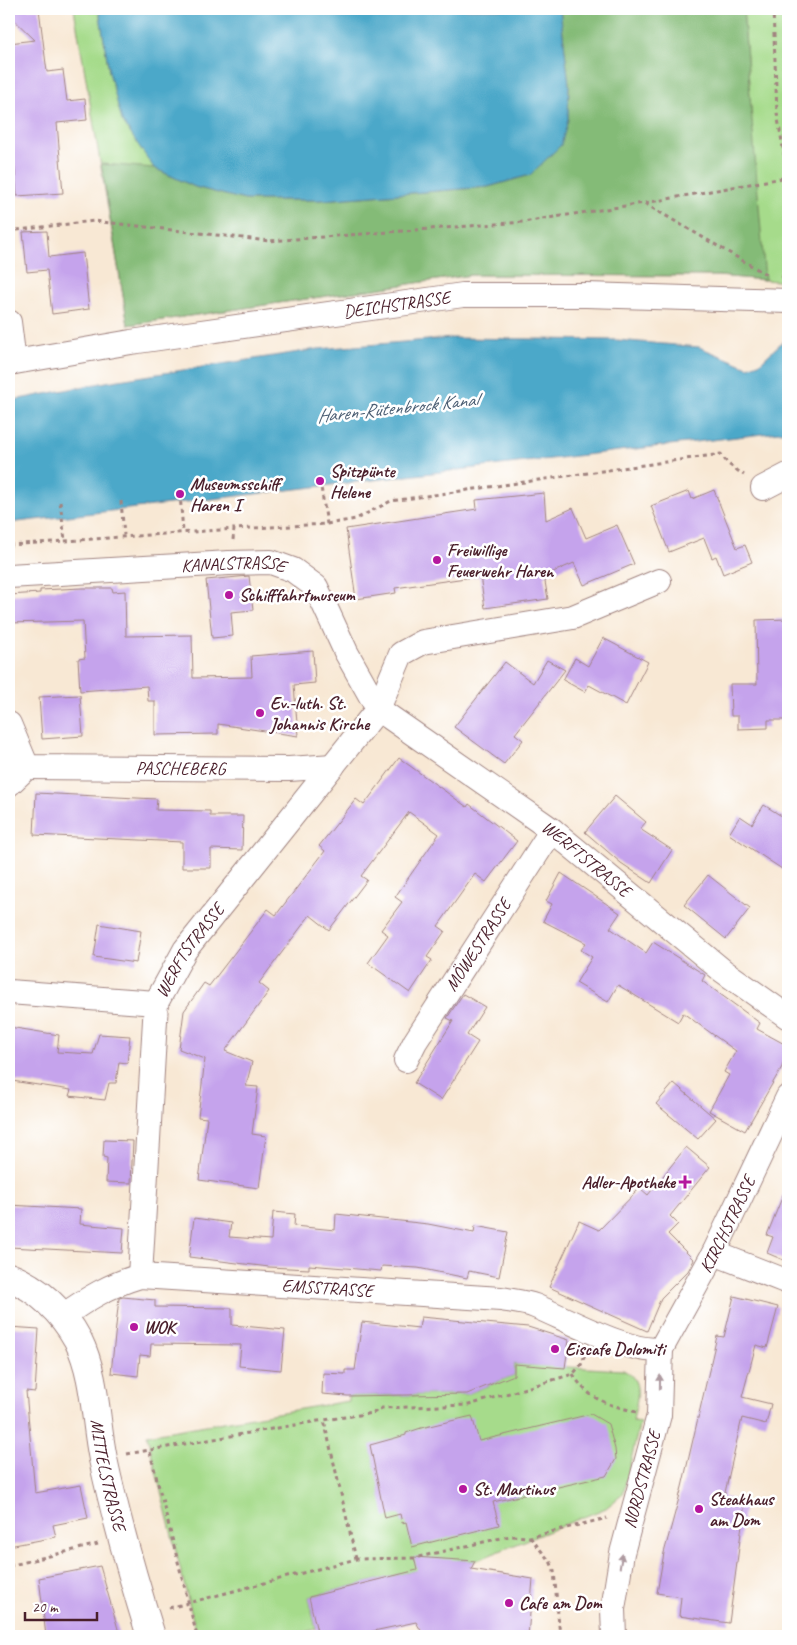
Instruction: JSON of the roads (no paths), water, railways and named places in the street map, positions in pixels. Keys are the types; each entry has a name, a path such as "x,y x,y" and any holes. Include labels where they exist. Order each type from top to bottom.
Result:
{"street":[{"name":"DEICHSTRASSE","path":"12,362 157,338 463,294 586,295 788,301"},
{"path":"9,322 12,362"},
{"path":"763,488 788,475"},
{"name":"KANALSTRASSE","path":"9,576 271,562 293,570 316,587 346,652 378,709"},
{"name":"WERFTSTRASSE","path":"140,1276 156,1003 185,950 378,709 401,654 423,642 573,617 659,581"},
{"name":"WERFTSTRASSE","path":"378,709 552,830 723,971 788,1017"},
{"path":"9,724 27,768 9,784"},
{"name":"PASCHEBERG","path":"27,768 289,769 333,766"},
{"name":"MÖWESTRASSE","path":"406,1060 420,1034 552,830"},
{"path":"9,992 156,1003"},
{"name":"KIRCHSTRASSE","path":"661,1349 714,1253 788,1097"},
{"path":"714,1253 788,1282"},
{"name":"EMSSTRASSE","path":"63,1316 93,1294 114,1284 140,1276 501,1299 534,1306 593,1333 650,1351 661,1349"},
{"path":"9,1277 33,1289 63,1316"},
{"name":"MITTELSTRASSE","path":"63,1316 78,1341 85,1360 102,1457 121,1538 148,1626"},
{"name":"NORDSTRASSE","path":"614,1636 613,1609 622,1553 659,1414 661,1349"}],"water":[{"path":"99,9 560,9 569,84 568,120 561,145 530,175 488,187 322,200 245,200 195,187 154,168 122,121 109,72"},
{"name":"Haren-Rütenbrock Kanal","path":"452,338 617,340 699,347 748,367 761,362 782,342 788,346 788,431 9,523 9,401 106,382 318,349"}],"place":[{"name":"Spitzpünte Helene","path":"320,481"},
{"name":"Museumsschiff Haren I","path":"180,494"},
{"name":"Freiwillige Feuerwehr Haren","path":"437,560"},
{"name":"Schifffahrtmuseum","path":"229,595"},
{"name":"Ev.-luth. St. Johannis Kirche","path":"260,713"},
{"name":"Adler-Apotheke","path":"685,1182"},
{"name":"WOK","path":"134,1327"},
{"name":"Eiscafe Dolomiti","path":"555,1349"},
{"name":"St. Martinus","path":"463,1489"},
{"name":"Steakhaus am Dom","path":"699,1509"},
{"name":"Cafe am Dom","path":"509,1603"}]}
